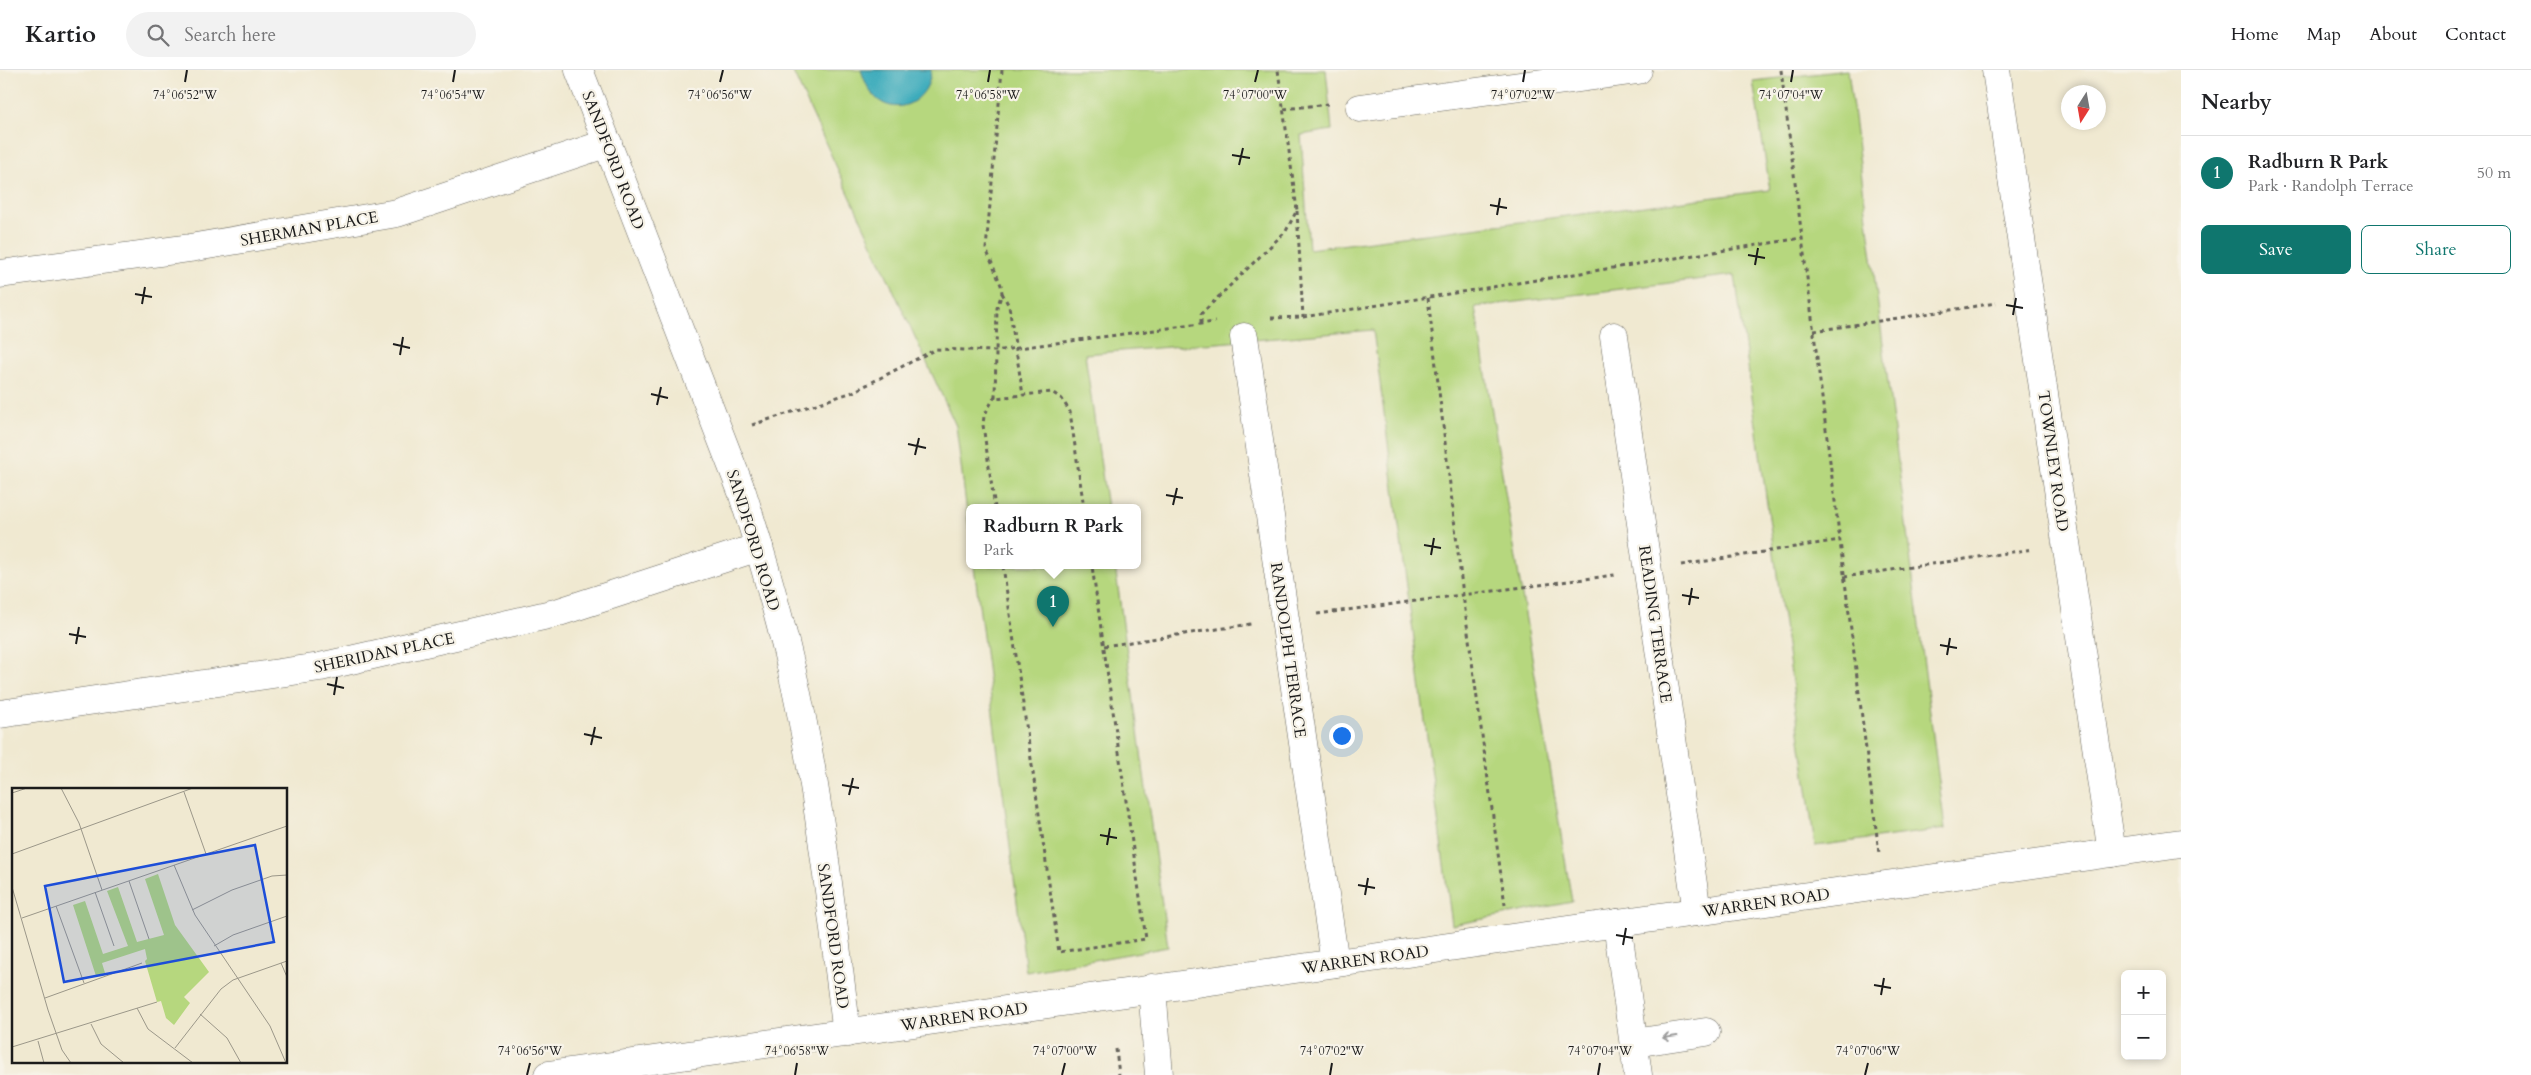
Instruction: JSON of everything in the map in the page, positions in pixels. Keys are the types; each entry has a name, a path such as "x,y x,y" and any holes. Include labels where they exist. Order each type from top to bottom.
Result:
{"street":[{"name":"SANDFORD ROAD","path":"579,70 742,492 759,547 791,667 804,736 820,828 847,1033"},
{"path":"1360,108 1638,70"},
{"name":"TOWNLEY ROAD","path":"1996,70 2112,853"},
{"name":"SHERMAN PLACE","path":"0,274 190,248 397,213 608,143"},
{"name":"READING TERRACE","path":"1614,336 1697,912"},
{"name":"RANDOLPH TERRACE","path":"1244,337 1335,964"},
{"name":"SHERIDAN PLACE","path":"0,714 320,667 556,613 759,547"},
{"name":"WARREN ROAD","path":"548,1075 2181,843"},
{"path":"1617,923 1638,1075"},
{"path":"1152,988 1160,1075"},
{"path":"1634,1043 1706,1032"}],"path":[{"path":"1002,70 986,249 1001,285 1002,293 1009,306 1023,395"},
{"path":"1278,70 1297,210 1303,317"},
{"path":"1781,70 1883,885"},
{"path":"1284,109 1344,103 1360,108"},
{"path":"1201,323 1201,314 1286,230 1297,210"},
{"path":"994,504 983,425 984,416 995,398 997,308 1002,293"},
{"path":"1428,298 1463,595 1510,938"},
{"path":"1814,331 2030,298"},
{"path":"995,398 1052,392 1062,398 1070,412 1083,504"},
{"path":"1104,646 1285,618 1648,570 1840,540"},
{"path":"1844,577 2066,545"},
{"path":"1003,569 1058,952 1146,940 1092,569"},
{"path":"1116,1049 1119,1075"}],"green space":[{"path":"792,70 1326,70 1332,130 1301,135 1309,249 1770,190 1753,81 1848,70 1945,829 1815,846 1735,275 1475,307 1572,902 1452,925 1373,330 1085,354 1106,504 966,505 956,426"},
{"path":"974,569 1115,569 1168,947 1026,972"}],"water":[{"path":"861,70 931,70 925,90 918,98 910,104 891,106 873,95 867,86"}],"place":[{"name":"Radburn R Park","path":"1053,627"}]}
